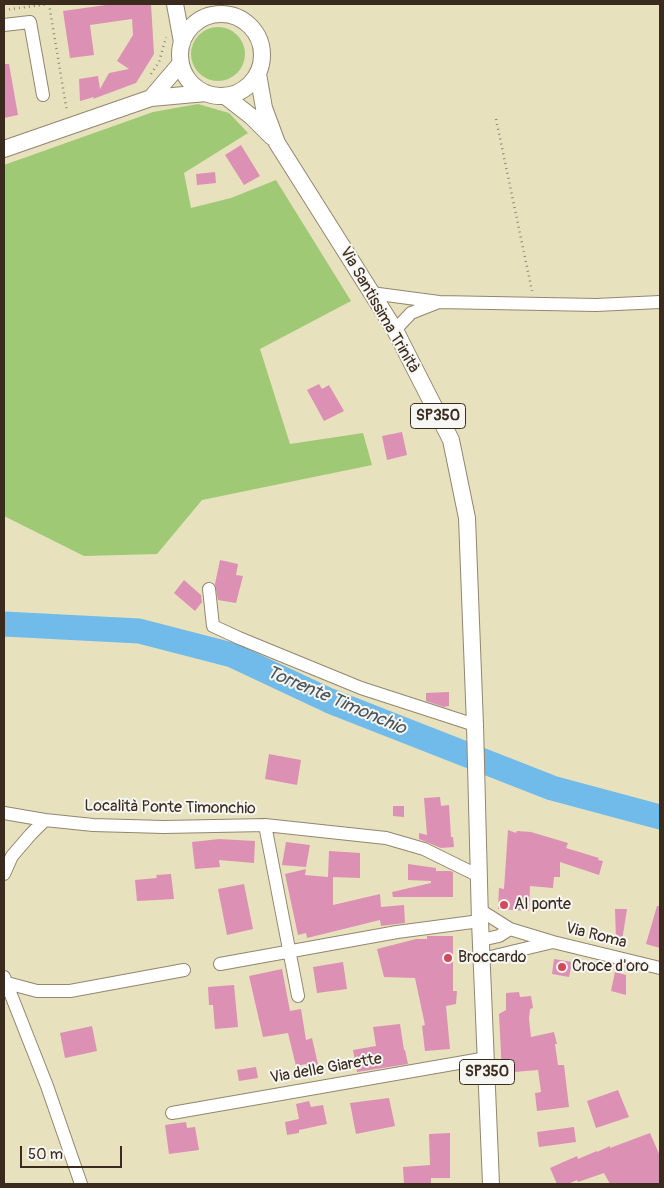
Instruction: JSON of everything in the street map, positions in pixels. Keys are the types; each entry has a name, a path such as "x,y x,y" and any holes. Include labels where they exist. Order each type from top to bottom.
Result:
{"main road":[{"path":"174,4 182,42 180,63 189,81 206,94"},
{"name":"Via Santissima Trinità","path":"182,42 187,32 210,9 241,18 251,26 258,37 262,49 262,62 258,74 264,108 277,143 394,330 450,440 467,518 479,876"},
{"path":"151,98 180,63"},
{"path":"4,149 151,98 206,94 225,96 235,94 244,90 258,74"},
{"name":"Via Santissima Trinità","path":"225,96 252,117 277,143"},
{"name":"SP350","path":"479,876 490,1184"}],"street":[{"path":"4,26 30,22 43,95"},
{"path":"371,293 439,302 596,305 660,302"},
{"path":"394,330 411,313 439,302"},
{"path":"209,589 213,626 361,688 475,727"},
{"name":"Località Ponte Timonchio","path":"4,813 93,825 156,827 265,825 386,838 424,849 479,876"},
{"path":"4,874 12,856 45,820"},
{"name":"Località Ponte Timonchio","path":"265,825 298,996"},
{"path":"220,964 480,916"},
{"name":"Via Roma","path":"480,916 510,929 553,942 660,968"},
{"path":"481,940 498,936 510,929"},
{"name":"Via Roma","path":"482,959 553,942"},
{"path":"5,980 37,991 70,991 184,970"},
{"path":"5,980 47,1086 81,1184"},
{"name":"Via delle Giarette","path":"172,1113 487,1058"}],"path":[{"path":"4,10 49,4 68,113 75,111"},
{"path":"150,75 159,62 167,30"},
{"path":"496,119 534,304"}],"green space":[{"path":"213,27 223,27 233,31 241,39 245,54 241,69 233,77 223,81 213,81 203,77 195,69 191,59 191,49 195,39 203,31"},
{"path":"198,104 229,113 248,133 184,173 191,208 231,198 276,180 351,301 260,349 290,444 363,433 372,465 202,500 157,554 84,556 4,516 4,165 153,112"}],"building":[{"path":"113,4 151,4 154,54 136,83 93,99 94,97 80,101 79,79 98,76 100,89 109,73 129,69 117,61 133,35 132,19 90,25 94,55 70,58 63,11"},
{"path":"4,64 9,64 18,115 4,118"},
{"path":"241,145 260,176 244,185 225,155"},
{"path":"215,172 216,183 197,185 196,174"},
{"path":"319,384 322,389 329,385 344,411 324,421 307,390"},
{"path":"402,432 407,455 387,460 382,436"},
{"path":"220,560 238,564 236,575 243,576 236,603 218,600 215,584"},
{"path":"184,580 201,595 202,602 195,611 174,593"},
{"path":"449,692 449,706 444,707 426,701 426,693"},
{"path":"269,754 301,760 297,785 265,779"},
{"path":"440,797 441,806 449,805 451,837 453,837 454,847 441,848 419,839 419,833 427,835 424,798"},
{"path":"393,806 404,806 404,817 393,816"},
{"path":"508,830 516,833 517,831 531,832 568,843 566,848 599,858 598,860 603,861 599,875 560,862 560,877 554,877 553,888 530,886 529,911 498,909 499,888 504,889"},
{"path":"219,839 255,841 254,863 219,860 220,867 195,869 192,842"},
{"path":"286,842 310,845 306,867 282,865"},
{"path":"329,851 360,853 360,878 333,877 333,905 380,894 381,907 404,905 405,923 381,926 380,920 307,938 306,933 298,935 285,874 306,869 305,875 328,877"},
{"path":"408,864 436,868 436,871 453,872 453,897 393,897 392,892 431,883 431,881 408,880"},
{"path":"171,874 174,899 137,901 135,880 157,878 156,875"},
{"path":"244,884 253,929 227,935 218,889"},
{"path":"657,906 660,906 660,948 646,944"},
{"path":"615,909 627,909 622,941 616,940"},
{"path":"427,936 453,936 453,991 457,991 456,1004 446,1006 450,1049 425,1051 422,1026 425,1025 415,978 384,977 377,949 416,939 427,939"},
{"path":"554,959 572,962 569,977 552,974"},
{"path":"343,962 347,989 317,993 313,967"},
{"path":"282,969 290,1011 301,1009 306,1040 312,1038 320,1073 309,1076 306,1064 296,1066 288,1033 263,1037 249,976"},
{"path":"615,972 626,975 626,995 611,991"},
{"path":"234,985 238,1027 215,1029 213,1005 209,1005 208,987"},
{"path":"519,992 520,997 531,996 533,1008 530,1009 529,1019 531,1037 554,1032 557,1044 555,1044 558,1065 564,1065 569,1107 537,1111 535,1093 541,1092 538,1070 502,1073 499,1014 506,1010 506,993"},
{"path":"400,1024 408,1064 357,1072 353,1050 376,1046 373,1027"},
{"path":"92,1026 97,1051 65,1058 60,1033"},
{"path":"256,1067 258,1078 239,1081 237,1070"},
{"path":"618,1090 629,1117 596,1128 587,1101"},
{"path":"389,1098 395,1126 356,1134 350,1103"},
{"path":"309,1101 311,1107 323,1105 327,1124 299,1130 299,1133 287,1135 285,1122 299,1119 296,1104"},
{"path":"186,1122 187,1128 195,1127 199,1150 169,1154 165,1125"},
{"path":"574,1127 576,1142 539,1147 537,1132"},
{"path":"450,1133 450,1178 431,1178 431,1184 404,1184 403,1167 430,1165 429,1134"},
{"path":"650,1133 660,1156 660,1184 610,1184 604,1173 578,1182 577,1180 568,1184 557,1184 550,1168 577,1156 578,1159"}],"waterway":[{"name":"Torrente Timonchio","path":"4,624 139,631 232,655 330,701 552,788 660,817"}],"place":[{"name":"Al ponte","path":"504,905"},
{"name":"Broccardo","path":"448,958"},
{"name":"Croce d'oro","path":"562,967"}]}
